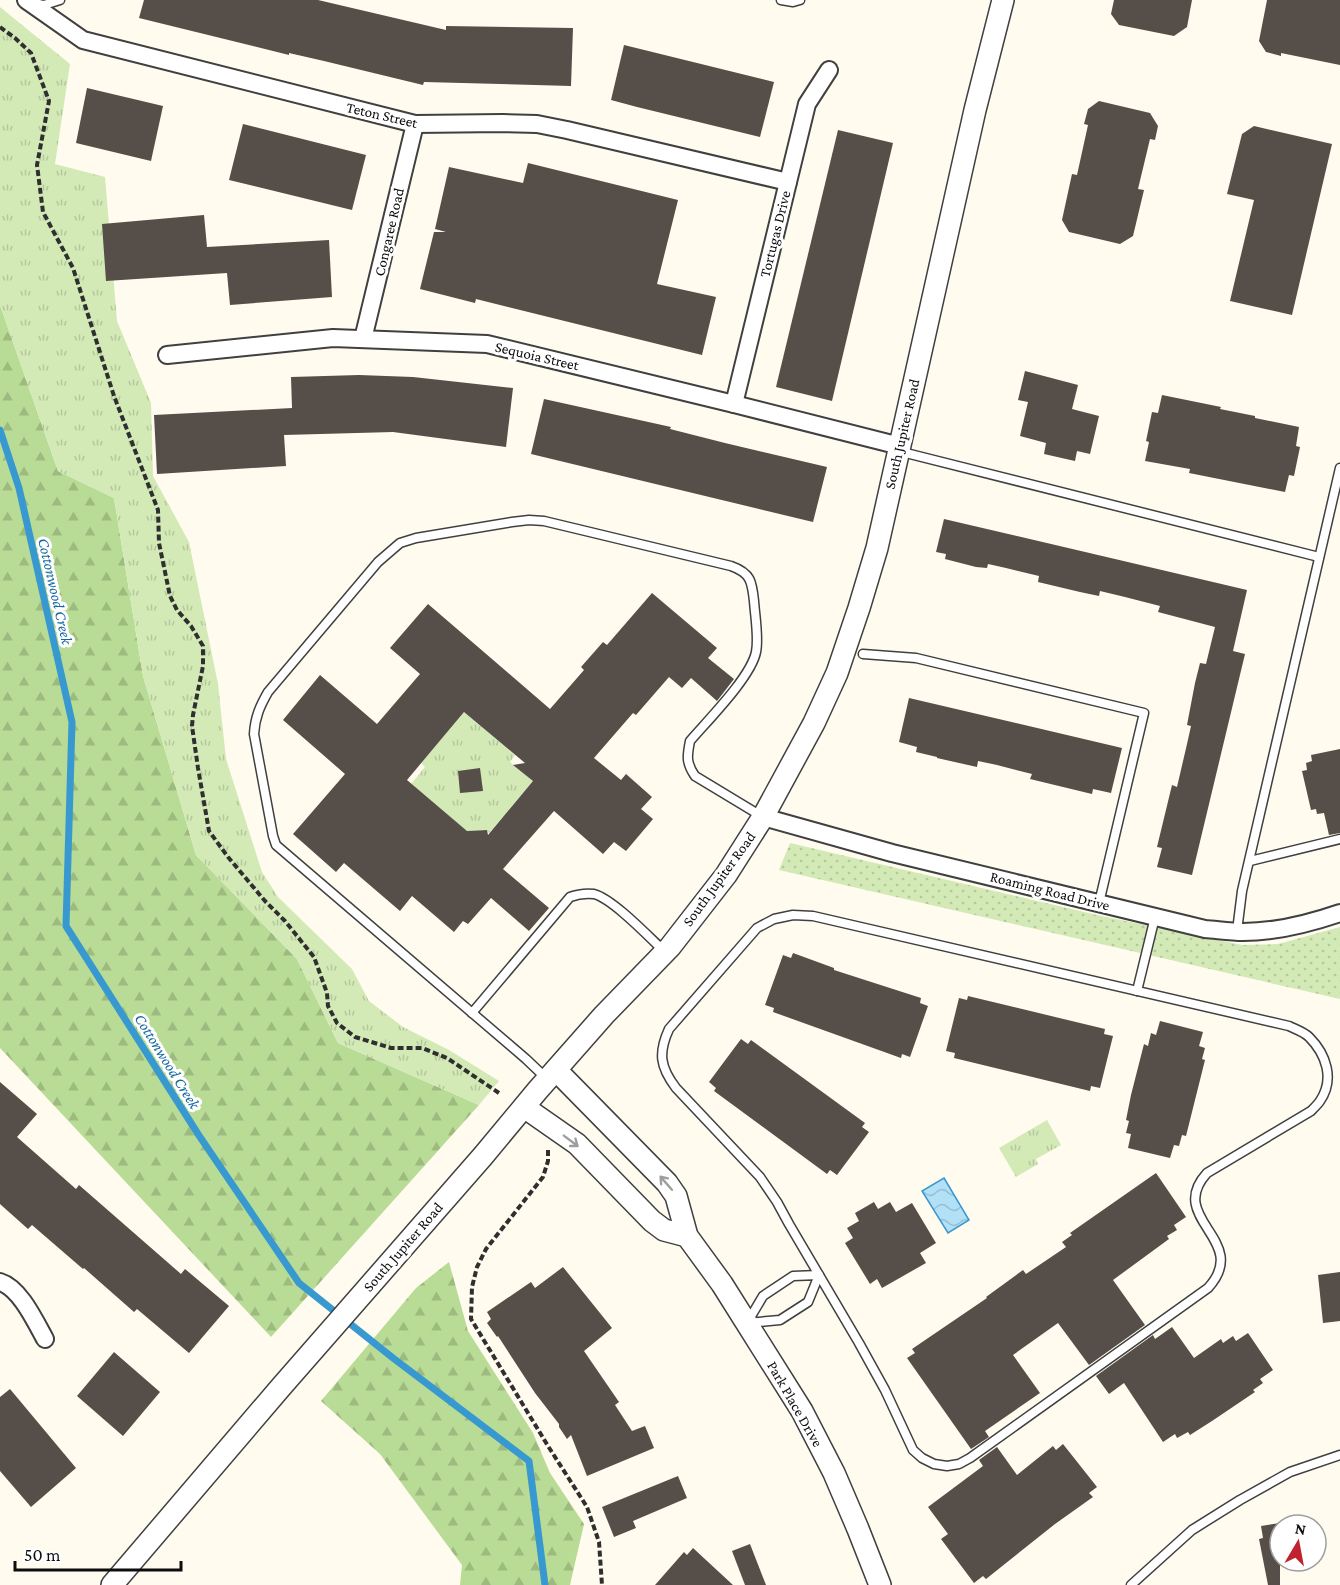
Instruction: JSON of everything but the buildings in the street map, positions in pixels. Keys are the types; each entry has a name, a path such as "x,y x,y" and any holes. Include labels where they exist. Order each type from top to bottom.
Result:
{"street":[{"name":"South Jupiter Road","path":"112,1585 604,1015 665,952 726,875 763,817 814,723 837,673 860,608 877,548 975,110 1003,0"},
{"name":"Teton Street","path":"28,2 83,40 415,124 537,124 788,182"},
{"name":"Tortugas Drive","path":"734,404 807,104 829,70"},
{"name":"Congaree Road","path":"363,339 415,124"},
{"name":"Sequoia Street","path":"167,356 333,338 487,344 734,404 899,448"},
{"name":"Roaming Road Drive","path":"763,817 892,853 1205,929 1237,931 1284,929 1340,914"},
{"name":"Park Place Drive","path":"552,1075 667,1183 676,1196 687,1236 747,1323 802,1412 834,1473 880,1585"},
{"path":"524,1107 577,1144 652,1221 664,1230 687,1236"},
{"path":"0,1282 19,1295 45,1339"}],"lane":[{"path":"28,2 44,5 60,0"},
{"path":"781,0 793,2 800,0"},
{"path":"899,448 1319,557"},
{"path":"1237,931 1242,891 1340,468"},
{"path":"552,1075 472,1013 276,845 254,734 259,706 268,692 378,562 400,543 416,538 529,520 543,520 741,569 752,584 757,649 754,663 690,741 688,766 695,776 763,817"},
{"path":"863,654 916,658 1144,713 1099,903"},
{"path":"1250,861 1340,839"},
{"path":"472,1013 570,897 580,893 595,895 611,903 665,952"},
{"path":"793,915 813,916 1137,991 1288,1026 1309,1037 1325,1059 1328,1073 1327,1087 1321,1100 1311,1111 1207,1173 1200,1180 1196,1190 1197,1211 1215,1239 1222,1259 1220,1270 1208,1288 970,1458 959,1464 946,1466 934,1464 913,1450 885,1390 859,1343 760,1177 666,1075 662,1060 662,1044 669,1029 757,928 774,919 793,915"},
{"path":"1137,991 1155,917"},
{"path":"747,1323 763,1296 793,1276 819,1275"},
{"path":"747,1323 780,1320 808,1302 819,1275"},
{"path":"1131,1585 1192,1530 1230,1506 1290,1472 1340,1455"}],"path":[{"path":"0,27 31,53 49,101 37,165 43,212 73,268 114,396 158,510 159,543 170,596 202,646 203,666 192,726 209,831 240,872 314,957 327,993 328,1006 337,1023 355,1037 391,1048 422,1048 447,1058 498,1093"},
{"path":"548,1151 548,1161 543,1177 486,1249 477,1268 472,1287 471,1319 587,1507 599,1542 602,1585"}],"green space":[{"path":"0,7 70,64 55,164 105,177 117,321 151,403 153,476 189,542 218,684 226,759 262,872 278,897 352,969 369,1001 403,1027 449,1050 499,1081 479,1105 338,1043 297,959 196,855 143,676 114,498 58,471 0,305"},
{"path":"0,305 58,471 114,498 143,676 196,855 297,959 338,1043 479,1105 271,1337 0,1048"},
{"path":"464,712 515,755 510,762 533,781 489,833 485,830 467,831 411,784 425,767 421,763"},
{"path":"790,843 1097,915 1242,945 1278,944 1340,927 1340,999 779,870"},
{"path":"1047,1120 1061,1145 1036,1159 1038,1164 1016,1177 999,1148"},
{"path":"449,1262 468,1331 533,1433 550,1473 584,1524 570,1585 460,1585 462,1565 380,1454 321,1401 416,1288"}],"water":[{"path":"944,1178 969,1220 948,1233 922,1191"}],"waterway":[{"name":"Cottonwood Creek","path":"0,430 19,488 72,722 66,926 198,1134 299,1283 529,1461 545,1585"}]}
